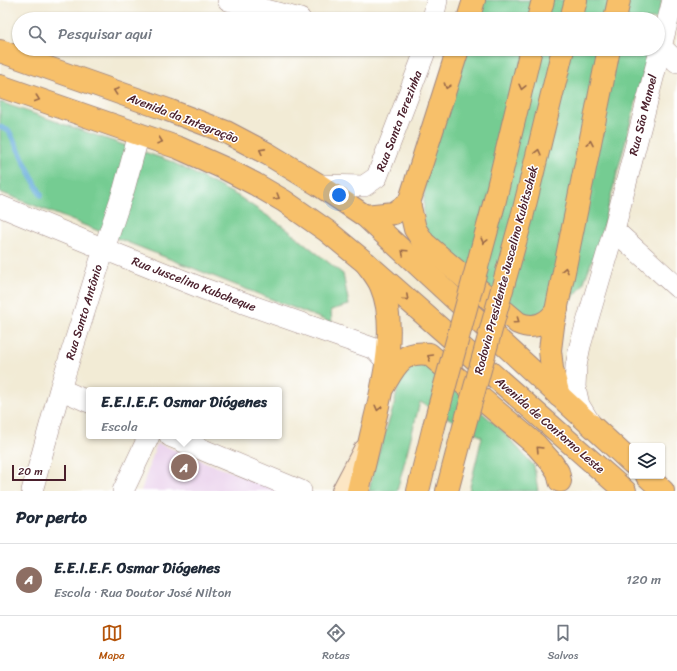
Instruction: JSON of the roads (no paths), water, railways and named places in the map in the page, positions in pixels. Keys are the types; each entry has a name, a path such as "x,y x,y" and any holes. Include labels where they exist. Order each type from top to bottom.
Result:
{"main road":[{"path":"470,12 474,0"},
{"path":"540,12 543,0"},
{"path":"573,12 576,0"},
{"path":"616,12 619,0"},
{"name":"Avenida da Integração","path":"0,52 168,110 226,132 268,154 319,185 365,216 559,396"},
{"path":"456,56 409,203 415,229 424,243 518,323 530,327 541,325 554,315 557,309"},
{"path":"418,491 494,204 529,56"},
{"name":"Rodovia Presidente Juscelino Kubitschek","path":"447,491 460,438 522,217 561,56"},
{"path":"559,486 568,440 552,369 550,350 553,326 608,56"},
{"path":"0,86 179,148 255,184 284,201 327,231 366,263 381,286 386,300 388,340 382,387 358,491"},
{"path":"365,216 394,213 409,203"},
{"name":"Avenida de Contorno Leste","path":"366,263 625,491"},
{"path":"382,387 395,366 410,354 428,354 536,445 558,472 559,486"},
{"path":"559,396 629,460"},
{"path":"649,479 663,491"}],"street":[{"path":"228,0 257,4 280,12"},
{"path":"434,12 437,0"},
{"name":"Rua São Manoel","path":"665,28 673,0"},
{"path":"665,51 677,62"},
{"name":"Rua Santa Terezinha","path":"319,185 364,186 377,177 419,56"},
{"name":"Rua São Manoel","path":"591,426 579,404 575,387 576,366 580,346 614,230 658,56"},
{"name":"Rua Santo Antônio","path":"32,491 60,389 124,189 138,134"},
{"name":"Rua Juscelino Kubcheque","path":"0,206 104,250 204,289 375,349 386,361"},
{"path":"614,230 677,287"},
{"path":"60,389 86,401"},
{"path":"123,491 148,439"},
{"path":"177,439 301,491"},
{"path":"343,491 370,440"}],"waterway":[{"path":"0,127 9,131 41,195"}],"place":[{"name":"E.E.I.E.F. Osmar Diógenes","path":"184,467"}]}
